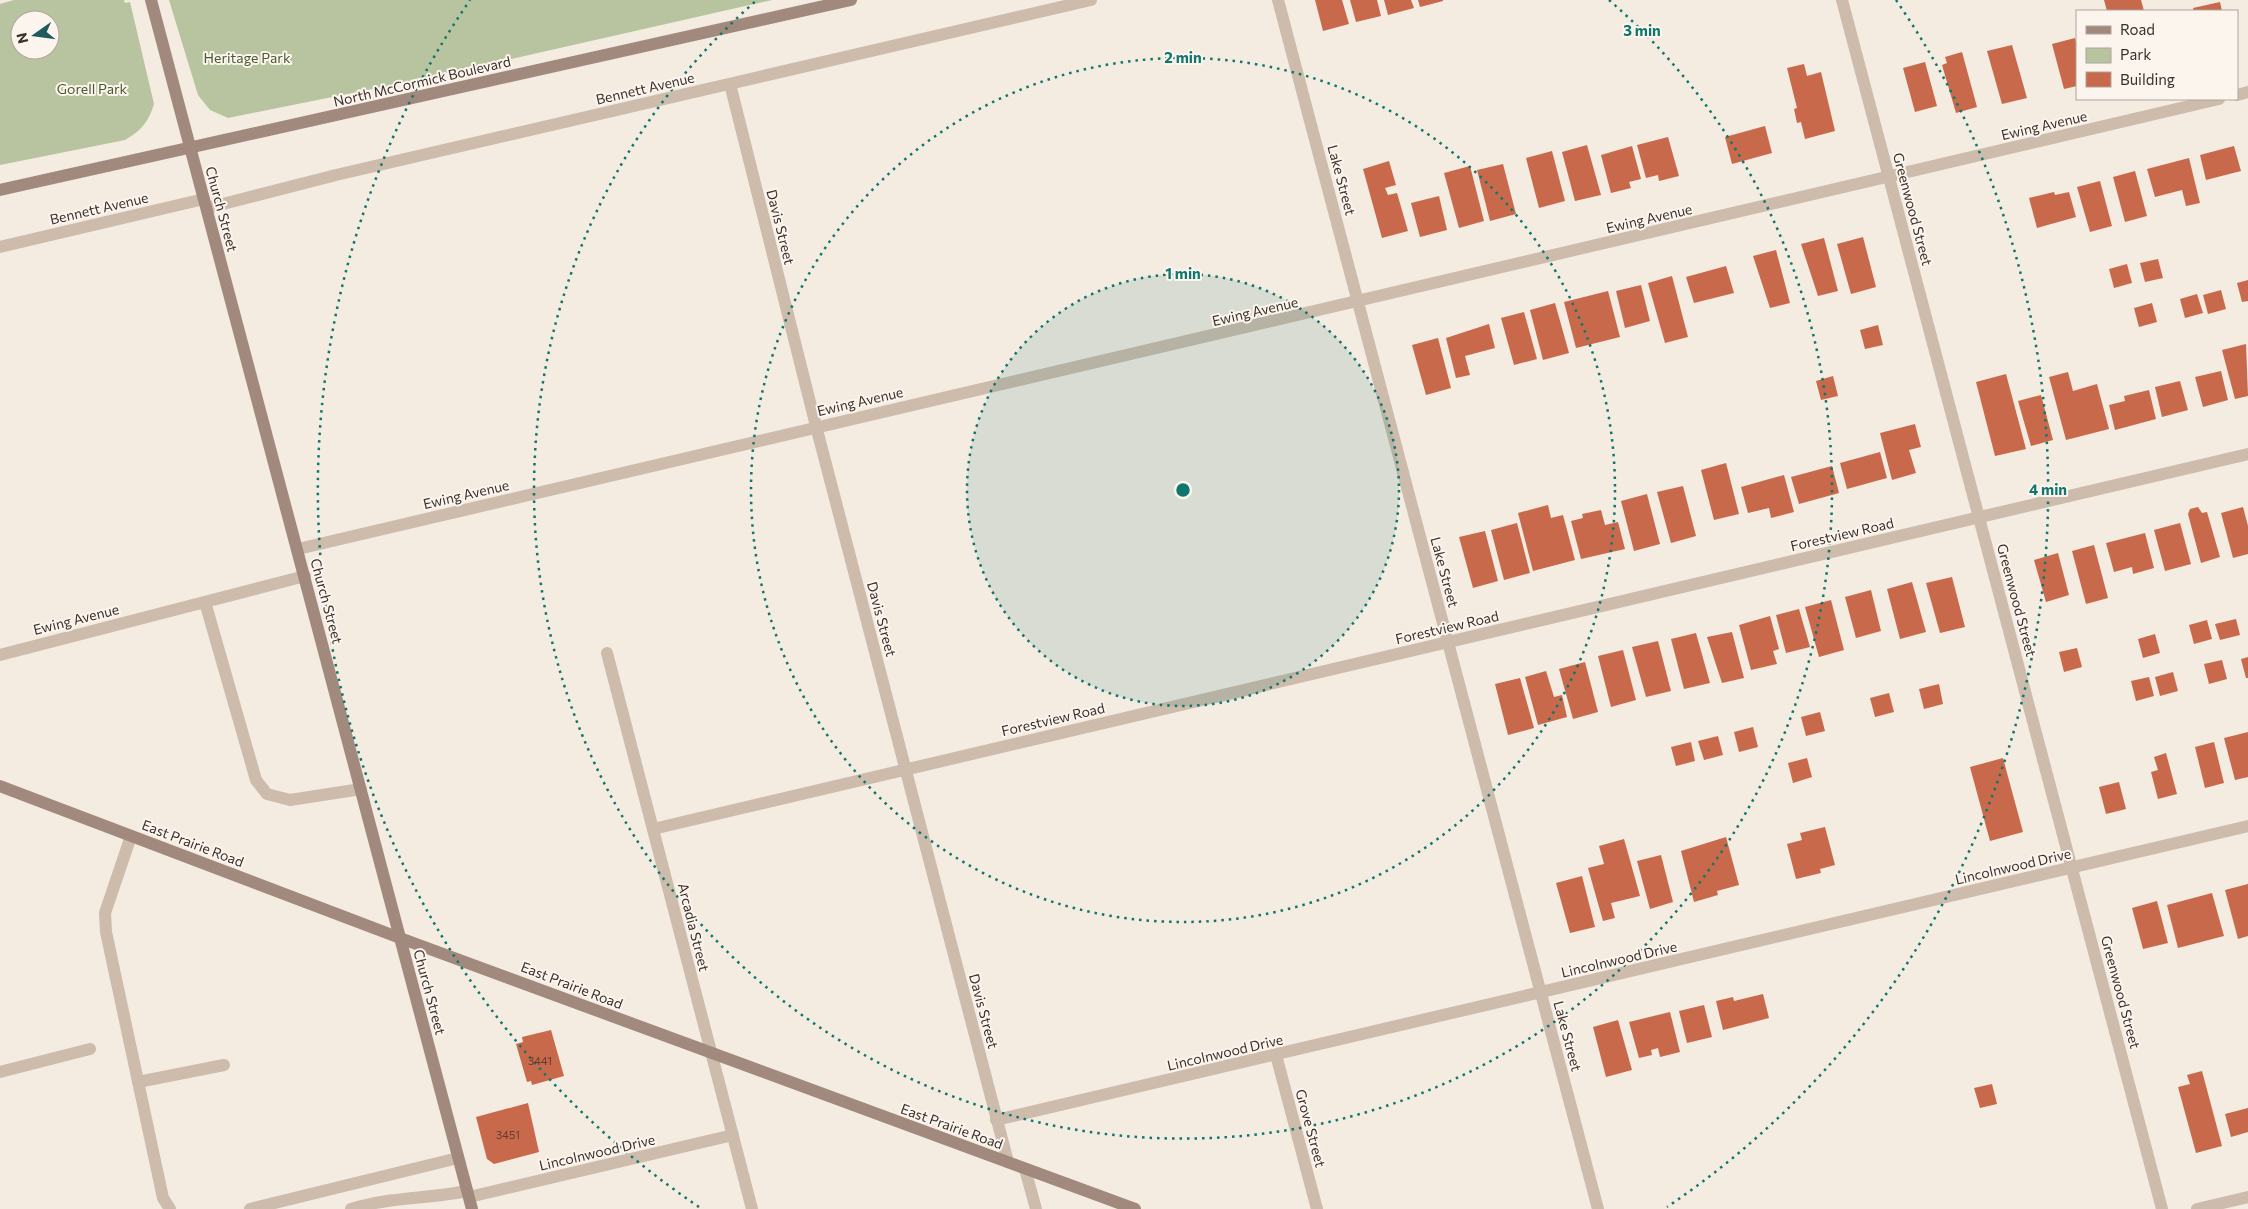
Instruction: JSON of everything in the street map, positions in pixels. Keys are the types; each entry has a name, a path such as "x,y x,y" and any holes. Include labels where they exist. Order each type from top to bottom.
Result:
{"street":[{"name":"Church Street","path":"151,0 469,1199"},
{"name":"North McCormick Boulevard","path":"0,190 851,0"},
{"name":"Bennett Avenue","path":"0,247 336,175 1091,0"},
{"name":"Lake Street","path":"1278,0 1598,1209"},
{"name":"Greenwood Street","path":"1842,0 2162,1209"},
{"name":"Davis Street","path":"730,84 816,426 1008,1162"},
{"name":"Ewing Avenue","path":"298,549 816,426 1359,302 2215,100"},
{"name":"Forestview Road","path":"653,829 2248,454"},
{"name":"Ewing Avenue","path":"0,654 305,576"},
{"path":"205,602 256,780 267,794 290,800 361,789"},
{"name":"Arcadia Street","path":"607,653 752,1209"},
{"name":"East Prairie Road","path":"3,790 1135,1209"},
{"name":"Lincolnwood Drive","path":"996,1120 2248,826"},
{"path":"131,836 105,913 106,932 162,1198 170,1209"},
{"path":"0,1072 90,1049"},
{"name":"Grove Street","path":"1276,1055 1317,1209"},
{"path":"138,1082 224,1065"},
{"name":"Lincolnwood Drive","path":"351,1209 391,1199 469,1199 733,1136"},
{"path":"250,1209 458,1158"},
{"path":"1025,1169 1036,1209"},
{"path":"2197,1209 2248,1197"}],"green space":[{"name":"Gorell Park","path":"14,0 124,0 125,3 130,2 154,104 150,116 144,125 125,140 0,165 0,4"},
{"name":"Heritage Park","path":"169,0 772,0 427,78 228,118 210,110 198,95"}],"building":[{"path":"1315,0 1342,0 1349,24 1323,31"},
{"path":"1350,0 1377,0 1381,16 1356,22"},
{"path":"1384,0 1411,0 1414,8 1388,15"},
{"path":"1418,0 1443,0 1443,1 1420,7"},
{"path":"2104,0 2141,0 2144,10 2107,10"},
{"path":"2220,2 2222,10 2194,10 2193,8"},
{"path":"2075,38 2076,86 2064,89 2052,44"},
{"path":"2012,45 2027,98 2002,104 1987,51"},
{"path":"1962,52 1977,107 1956,113 1942,65 1947,63 1945,57"},
{"path":"1925,62 1937,106 1915,112 1903,68"},
{"path":"1804,64 1807,76 1821,72 1835,131 1805,139 1801,122 1797,123 1794,109 1797,108 1787,68"},
{"path":"1765,126 1772,153 1732,164 1725,137"},
{"path":"1668,137 1679,176 1659,181 1658,175 1646,178 1637,145"},
{"path":"1587,145 1601,195 1575,201 1562,152"},
{"path":"1632,146 1641,179 1629,182 1631,188 1611,193 1601,155"},
{"path":"2234,146 2241,171 2206,180 2200,155"},
{"path":"1552,151 1565,201 1539,208 1526,158"},
{"path":"2189,158 2200,203 2186,206 2182,190 2155,197 2147,169"},
{"path":"1389,161 1396,185 1385,188 1388,195 1397,193 1408,231 1382,238 1363,169"},
{"path":"1503,164 1516,214 1490,221 1477,170"},
{"path":"1470,166 1484,221 1459,228 1444,173"},
{"path":"2135,171 2147,216 2125,222 2113,177"},
{"path":"2100,181 2112,226 2090,232 2077,187"},
{"path":"2054,192 2055,195 2069,192 2076,217 2037,228 2029,198"},
{"path":"1439,196 1447,230 1420,237 1411,203"},
{"path":"1863,237 1876,287 1851,294 1837,244"},
{"path":"1824,238 1838,291 1818,296 1801,244"},
{"path":"1776,250 1790,303 1770,308 1753,256"},
{"path":"2158,259 2163,278 2145,282 2140,263"},
{"path":"2127,264 2132,283 2114,288 2109,269"},
{"path":"1726,266 1734,293 1694,303 1686,277"},
{"path":"1672,276 1688,337 1665,343 1648,283"},
{"path":"2248,280 2248,301 2242,302 2237,283"},
{"path":"1641,285 1650,321 1625,328 1616,291"},
{"path":"2221,290 2226,309 2208,314 2203,295"},
{"path":"1608,291 1620,337 1576,348 1564,302"},
{"path":"2197,294 2203,313 2185,318 2180,299"},
{"path":"1555,303 1569,353 1543,360 1530,310"},
{"path":"2152,303 2157,322 2139,327 2134,308"},
{"path":"1524,312 1537,359 1514,365 1501,318"},
{"path":"1489,324 1495,348 1465,356 1470,375 1456,378 1446,338"},
{"path":"1878,325 1883,345 1865,349 1860,330"},
{"path":"1438,338 1451,388 1426,395 1412,345"},
{"path":"2246,344 2248,396 2235,399 2222,350"},
{"path":"2221,371 2228,400 2203,407 2195,377"},
{"path":"2068,372 2073,391 2097,384 2109,429 2066,440 2049,377"},
{"path":"2006,374 2026,449 1995,456 1976,382"},
{"path":"1833,376 1838,396 1821,400 1816,381"},
{"path":"2180,381 2188,410 2162,417 2155,387"},
{"path":"2149,390 2156,419 2115,430 2109,405 2125,401 2124,396"},
{"path":"2041,395 2053,440 2031,446 2018,401"},
{"path":"1915,424 1921,447 1909,450 1916,473 1892,480 1880,433"},
{"path":"1880,452 1887,478 1847,489 1840,463"},
{"path":"1726,463 1739,514 1714,520 1701,470"},
{"path":"1832,466 1839,493 1799,504 1791,477"},
{"path":"1784,475 1794,512 1771,518 1769,508 1748,513 1741,487"},
{"path":"1683,486 1696,536 1671,543 1657,492"},
{"path":"1647,494 1660,544 1634,551 1621,501"},
{"path":"1548,505 1551,518 1563,515 1575,560 1533,571 1518,513"},
{"path":"2198,507 2202,513 2207,512 2220,557 2201,563 2188,514 2190,509"},
{"path":"2243,507 2248,526 2248,554 2233,558 2221,513"},
{"path":"1601,510 1605,525 1618,522 1625,549 1581,559 1571,521 1583,518 1582,514"},
{"path":"1517,523 1530,573 1504,580 1491,530"},
{"path":"2180,523 2191,564 2165,571 2154,530"},
{"path":"1485,531 1498,581 1473,588 1459,537"},
{"path":"2145,533 2154,568 2133,574 2132,567 2114,572 2106,543"},
{"path":"2094,545 2108,598 2086,604 2072,551"},
{"path":"2058,553 2069,595 2046,602 2034,560"},
{"path":"1952,577 1965,627 1940,633 1926,583"},
{"path":"1912,582 1926,632 1900,639 1887,589"},
{"path":"1871,590 1881,631 1856,638 1845,597"},
{"path":"1831,600 1844,650 1819,657 1805,607"},
{"path":"1799,609 1810,647 1786,653 1776,615"},
{"path":"1770,616 1779,649 1773,651 1777,664 1751,670 1739,625"},
{"path":"2236,619 2240,635 2220,640 2215,624"},
{"path":"2207,620 2212,639 2194,644 2189,625"},
{"path":"1732,632 1744,678 1722,683 1707,637"},
{"path":"1696,633 1710,683 1684,689 1671,639"},
{"path":"2155,634 2160,653 2143,658 2138,639"},
{"path":"1658,641 1671,691 1646,697 1632,647"},
{"path":"2077,648 2082,667 2064,672 2059,652"},
{"path":"1623,650 1636,700 1611,707 1598,656"},
{"path":"2248,657 2248,678 2246,678 2241,659"},
{"path":"2222,660 2227,679 2209,684 2204,664"},
{"path":"1585,662 1598,712 1573,719 1559,669"},
{"path":"1546,671 1554,697 1562,695 1567,717 1538,725 1525,677"},
{"path":"2173,672 2178,691 2160,696 2155,677"},
{"path":"2149,677 2154,696 2136,701 2131,681"},
{"path":"1520,678 1534,728 1508,735 1495,684"},
{"path":"1939,684 1943,704 1924,709 1919,689"},
{"path":"1889,693 1894,712 1875,717 1870,698"},
{"path":"1820,712 1825,731 1806,736 1801,717"},
{"path":"1753,727 1758,747 1739,752 1734,732"},
{"path":"2248,732 2248,777 2235,780 2224,738"},
{"path":"1718,736 1723,755 1704,760 1698,741"},
{"path":"1691,742 1695,761 1676,766 1671,747"},
{"path":"2214,742 2224,783 2205,788 2195,747"},
{"path":"2166,753 2177,794 2158,799 2151,772 2158,770 2154,757"},
{"path":"1807,758 1812,777 1793,783 1788,763"},
{"path":"2003,758 2023,832 1990,841 1970,767"},
{"path":"2119,782 2126,809 2106,814 2099,787"},
{"path":"1825,827 1835,865 1820,869 1821,873 1796,879 1787,844 1802,840 1800,833"},
{"path":"1726,837 1739,885 1717,891 1718,895 1694,902 1681,851"},
{"path":"1624,839 1640,896 1611,903 1615,918 1603,921 1588,868 1604,864 1599,846"},
{"path":"1661,855 1673,902 1650,909 1637,861"},
{"path":"1582,876 1595,927 1570,933 1556,883"},
{"path":"2248,884 2248,936 2238,939 2225,890"},
{"path":"2212,893 2224,936 2178,948 2167,905"},
{"path":"2157,901 2168,943 2143,949 2132,908"},
{"path":"1763,994 1769,1018 1723,1030 1716,1001 1733,997 1734,1001"},
{"path":"1704,1005 1712,1037 1687,1043 1679,1011"},
{"path":"1670,1012 1680,1052 1660,1057 1658,1048 1651,1050 1652,1055 1639,1058 1629,1022"},
{"path":"1618,1020 1632,1070 1606,1077 1593,1027"},
{"path":"551,1030 564,1076 532,1085 531,1081 527,1082 516,1044 523,1042 522,1037"},
{"path":"2202,1071 2222,1146 2196,1153 2178,1087 2190,1084 2187,1075"},
{"path":"1992,1084 1997,1104 1980,1108 1974,1088"},
{"path":"528,1103 539,1152 494,1164 487,1159 476,1117"},
{"path":"2248,1108 2248,1132 2231,1137 2225,1114"}]}
